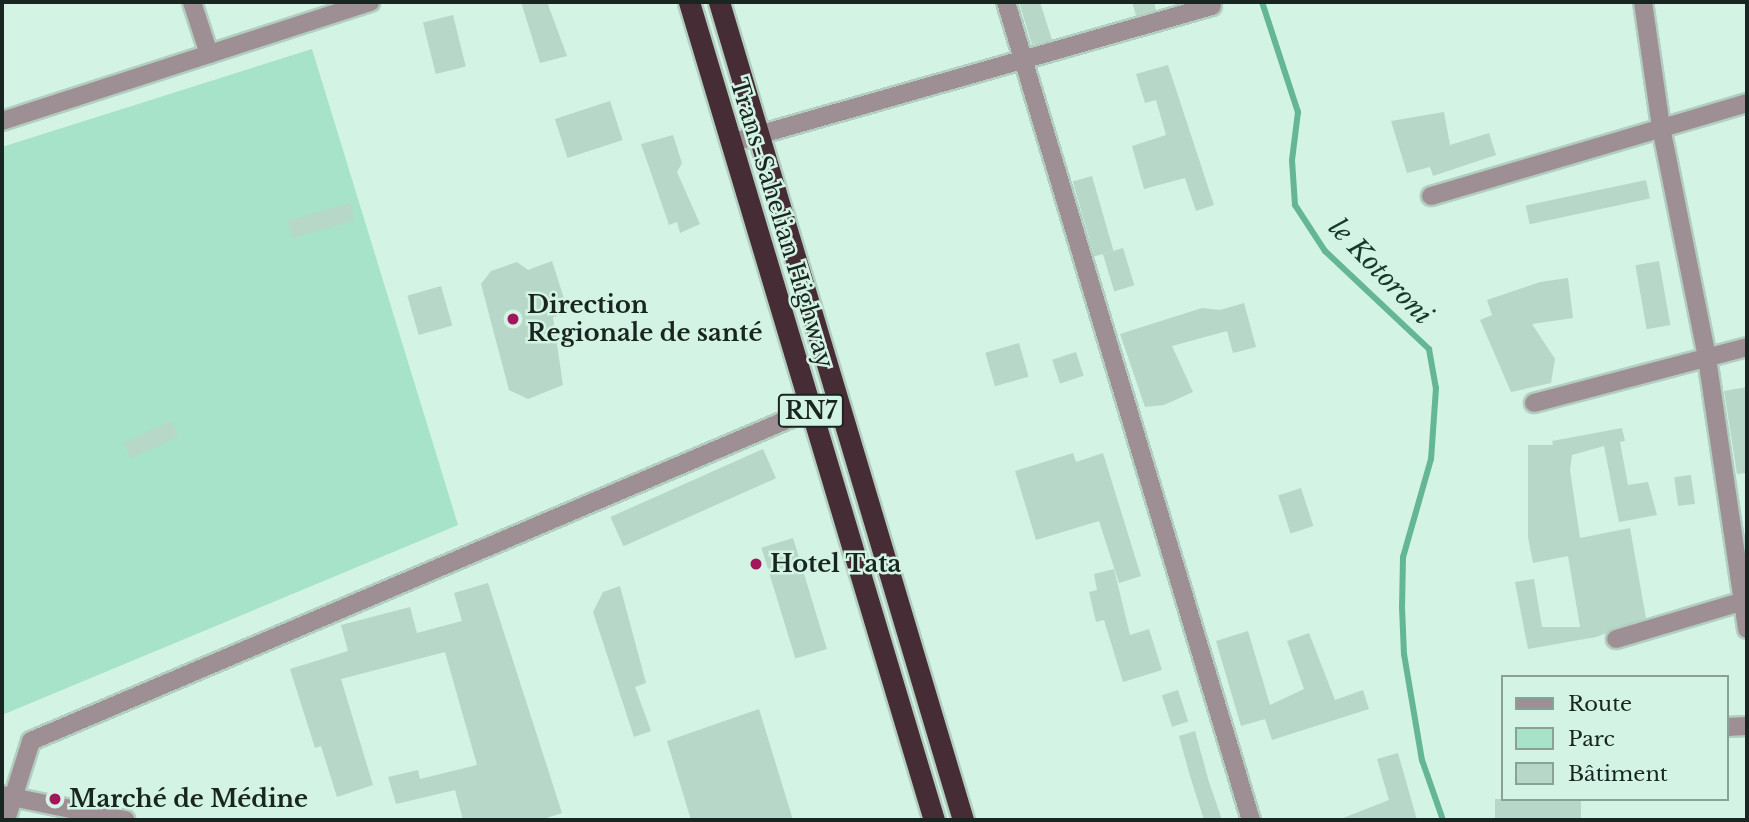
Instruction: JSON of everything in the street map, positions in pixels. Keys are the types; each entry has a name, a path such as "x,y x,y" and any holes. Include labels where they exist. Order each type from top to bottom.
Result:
{"highway":[{"name":"Trans-Sahelian Highway","path":"689,2 934,820"},
{"name":"Trans-Sahelian Highway","path":"719,2 760,134 835,403 963,820"}],"street":[{"path":"192,2 209,54"},
{"path":"2,121 370,2"},
{"path":"1006,2 1251,820"},
{"path":"1643,2 1661,127 1707,358 1745,601 1747,629"},
{"path":"730,143 1212,6"},
{"path":"1431,196 1747,103"},
{"path":"1534,403 1747,347"},
{"path":"6,820 7,797 31,741 810,410 835,403"},
{"path":"1616,639 1745,601"},
{"path":"1728,727 1747,726"},
{"path":"7,797 125,820"}],"green space":[{"path":"312,49 458,525 2,715 2,147"}],"building":[{"path":"521,2 547,2 567,56 540,63"},
{"path":"1019,2 1040,2 1052,40 1032,45"},
{"path":"1132,2 1154,2 1156,10 1136,16"},
{"path":"453,15 466,66 436,74 423,22"},
{"path":"1168,65 1214,205 1196,211 1185,178 1144,189 1132,146 1166,135 1156,100 1145,103 1136,74"},
{"path":"610,101 623,140 568,158 555,119"},
{"path":"1444,112 1450,145 1489,133 1496,155 1433,176 1430,167 1407,173 1391,121"},
{"path":"673,135 682,163 677,172 700,224 680,233 677,222 669,225 641,144"},
{"path":"1092,176 1113,251 1094,256 1073,182"},
{"path":"1646,180 1650,199 1530,224 1526,206"},
{"path":"350,203 355,220 292,238 288,221"},
{"path":"1123,248 1134,285 1114,291 1103,254"},
{"path":"552,261 569,314 553,317 563,385 528,399 509,390 481,284 491,271 517,262 528,270"},
{"path":"1659,261 1670,325 1647,329 1635,265"},
{"path":"1568,278 1573,318 1532,324 1555,359 1551,383 1511,392 1480,320 1492,315 1487,300 1540,282"},
{"path":"441,286 452,325 419,335 407,296"},
{"path":"1244,303 1256,347 1233,353 1227,331 1172,346 1193,392 1164,405 1145,407 1120,334 1202,308 1220,310"},
{"path":"1019,343 1029,377 995,386 985,353"},
{"path":"1076,352 1084,376 1060,384 1052,360"},
{"path":"1747,387 1747,473 1737,474 1724,391"},
{"path":"171,421 178,436 131,458 124,443"},
{"path":"1622,428 1625,441 1620,442 1628,485 1648,482 1657,515 1619,522 1604,446 1572,455 1570,470 1580,538 1630,528 1646,618 1596,637 1528,649 1515,582 1534,579 1542,627 1580,627 1568,556 1533,563 1528,537 1528,445 1553,445 1552,441"},
{"path":"763,449 776,478 623,546 610,517"},
{"path":"1073,453 1076,462 1103,453 1141,576 1119,583 1099,521 1036,540 1015,471"},
{"path":"1691,475 1695,504 1678,506 1674,477"},
{"path":"1301,488 1313,526 1291,533 1278,495"},
{"path":"793,538 827,649 795,659 761,548"},
{"path":"1114,569 1130,635 1149,629 1162,670 1123,682 1104,620 1096,622 1089,592 1097,590 1094,574"},
{"path":"488,583 562,813 540,820 463,820 455,790 396,804 388,777 418,770 420,779 477,765 445,652 341,679 373,785 337,797 321,746 315,748 290,669 348,651 341,625 410,607 417,633 462,621 454,593"},
{"path":"620,586 646,683 635,687 651,731 634,737 593,612 603,592"},
{"path":"1248,631 1270,705 1304,689 1287,641 1309,633 1335,700 1363,690 1369,709 1272,740 1265,719 1241,726 1216,641"},
{"path":"1178,690 1188,721 1172,727 1162,695"},
{"path":"759,709 793,820 691,820 667,741"},
{"path":"1195,731 1222,820 1204,820 1190,776 1179,736"},
{"path":"1398,753 1417,820 1338,820 1389,800 1377,759"},
{"path":"1495,799 1581,801 1581,820 1495,820"}],"waterway":[{"name":"le Kotoroni","path":"1262,2 1298,112 1292,160 1295,205 1325,251 1429,349 1436,388 1431,459 1403,557 1402,607 1404,654 1422,760 1443,820"}],"place":[{"name":"Direction Regionale de santé","path":"513,319"},
{"name":"Hotel Tata","path":"756,564"},
{"name":"Marché de Médine","path":"55,799"}]}
